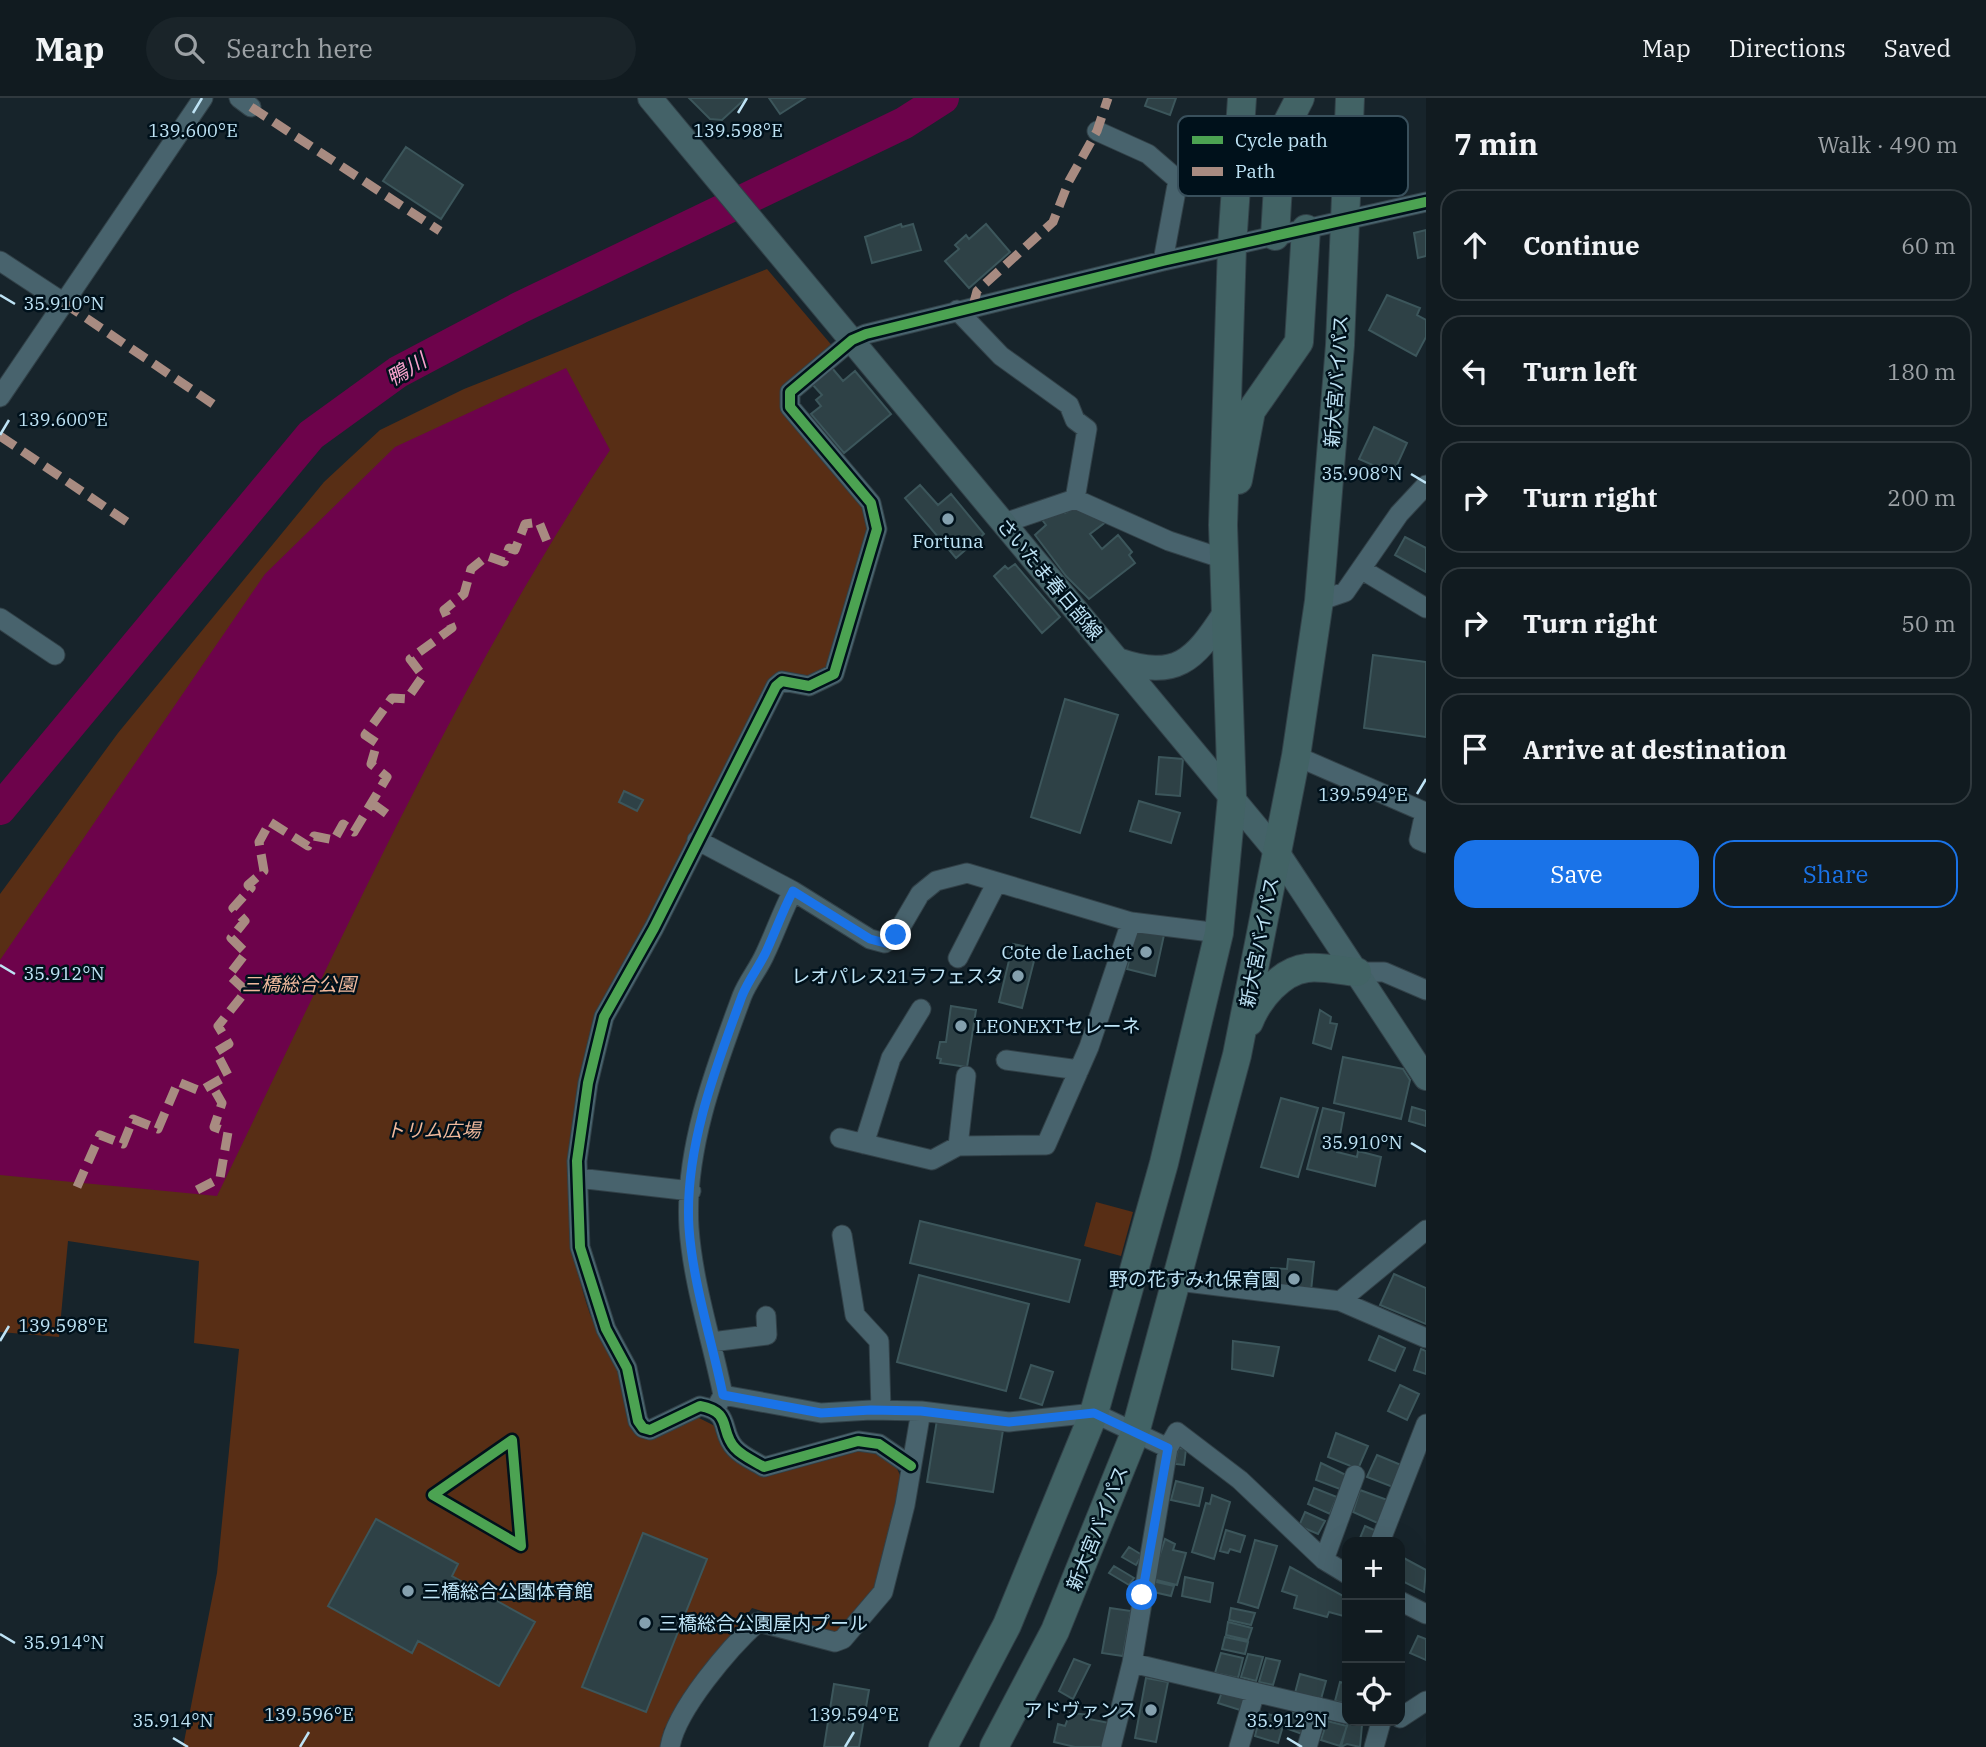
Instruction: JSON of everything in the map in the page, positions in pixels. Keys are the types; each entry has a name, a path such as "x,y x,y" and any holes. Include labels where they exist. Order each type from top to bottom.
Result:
{"highway":[{"path":"1241,116 1242,98"},
{"path":"1291,116 1300,98"},
{"name":"新大宮バイパス","path":"1350,98 1350,116"},
{"path":"943,1747 1007,1625 1094,1413 1164,1163 1219,933 1232,797 1224,559 1235,196"},
{"path":"1275,236 1278,196"},
{"name":"新大宮バイパス","path":"994,1747 1055,1631 1135,1433 1237,1055 1296,755 1319,601 1348,196"},
{"path":"1224,559 1251,411 1299,342 1306,229"},
{"path":"1237,1055 1251,1016 1266,993 1284,977 1308,968 1357,972"}],"main road":[{"name":"さいたま春日部線","path":"650,98 1277,852 1426,1078"},
{"path":"1118,660 1145,670 1161,670 1179,663 1206,642 1225,613"}],"street":[{"path":"0,397 203,98"},
{"path":"1097,131 1148,154 1178,180 1163,261"},
{"path":"1168,1448 1094,1413 1009,1422 921,1411 821,1413 719,1403 700,1406 650,1430 643,1428 638,1421 627,1368 606,1329 580,1247 578,1178 588,1083 604,1017 654,928 776,686 782,681 809,686 834,674 855,608 877,529 871,503 790,407 790,392 852,340 957,310 1426,202"},
{"path":"0,261 64,303"},
{"path":"957,310 1001,356 1069,405 1075,420 1087,429 1075,499"},
{"path":"1319,601 1346,592 1399,514 1426,485"},
{"path":"1004,523 1075,499 1169,541 1224,559"},
{"path":"1361,569 1426,608"},
{"path":"0,618 55,655"},
{"path":"1296,755 1424,812 1419,840 1426,843"},
{"path":"698,840 793,891 870,939 885,943 896,935 920,894 936,881 967,873 1131,922 1219,933"},
{"path":"958,958 997,883"},
{"path":"793,891 776,923 766,953 743,994 720,1059 694,1152 689,1227 696,1273 712,1342 719,1403 734,1447 764,1467 858,1441 879,1444 911,1465"},
{"path":"840,1138 932,1160 958,1146 1046,1145 1079,1070 1131,922"},
{"path":"1357,972 1384,972 1426,990"},
{"path":"864,1144 891,1058 921,1009"},
{"path":"1006,1060 1079,1070"},
{"path":"958,1146 966,1076"},
{"path":"578,1178 691,1191"},
{"path":"1340,1301 1426,1230"},
{"path":"842,1235 855,1315 879,1341 881,1410"},
{"path":"1178,1281 1340,1301 1426,1338"},
{"path":"712,1342 767,1335 766,1316"},
{"path":"670,1747 673,1728 688,1704 758,1622 835,1642 843,1639 880,1598 905,1504 921,1411"},
{"path":"1382,1537 1426,1424"},
{"path":"1111,1747 1132,1663 1168,1448 1177,1432 1240,1480 1324,1560 1342,1571"},
{"path":"1324,1560 1355,1475"},
{"path":"1405,1604 1426,1614"},
{"path":"1132,1663 1342,1713"},
{"path":"1239,1747 1255,1692"},
{"path":"1405,1712 1426,1701"},
{"path":"1307,1747 1319,1707"},
{"path":"1374,1747 1385,1726"}],"green space":[{"name":"三橋総合公園","path":"767,269 834,348 786,390 864,506 868,534 827,671 809,681 787,675 596,1012 573,1125 570,1202 573,1240 579,1277 590,1314 621,1371 634,1423 697,1417 717,1427 759,1475 860,1449 887,1458 897,1468 902,1482 875,1594 837,1635 752,1608 664,1729 663,1747 183,1747 217,1573 239,1349 194,1343 199,1261 68,1241 59,1337 0,1332 0,894 118,733 324,482 380,430 464,389"},
{"path":"1096,1202 1133,1212 1121,1256 1084,1246"}],"shaded area":[{"path":"566,368 610,450 500,630 450,722 355,910 217,1196 0,1175 0,960 265,574 395,447"}],"building":[{"path":"689,98 746,98 722,120 710,119"},
{"path":"769,98 805,98 780,114"},
{"path":"1148,98 1176,98 1170,115 1145,106"},
{"path":"406,147 463,185 441,219 383,181"},
{"path":"901,224 902,227 913,224 921,250 872,263 865,237"},
{"path":"986,224 1010,252 969,288 945,261 959,249 955,245 966,235 969,239"},
{"path":"1426,230 1426,256 1418,258 1414,233"},
{"path":"1387,295 1420,308 1417,315 1426,320 1426,337 1416,356 1369,330"},
{"path":"832,368 843,381 855,371 891,414 844,453 811,414 821,406 816,400 822,395 812,384"},
{"path":"1374,427 1407,443 1393,474 1359,459"},
{"name":"Fortuna","path":"920,485 938,505 951,494 984,534 956,558 905,498"},
{"path":"1079,505 1107,521 1090,534 1102,549 1118,535 1132,552 1129,555 1135,563 1089,599 1066,576 1035,535 1046,525 1040,517 1062,510 1065,513"},
{"path":"1405,537 1426,548 1426,572 1395,555"},
{"path":"1015,564 1060,617 1042,633 994,576 1005,566 1008,569"},
{"path":"1373,655 1426,662 1426,737 1364,728"},
{"path":"1065,699 1118,715 1080,833 1031,817"},
{"path":"1159,757 1183,759 1180,796 1156,794"},
{"path":"624,791 643,800 637,811 619,802"},
{"path":"1139,801 1180,813 1171,843 1130,831"},
{"name":"Cote de Lachet","path":"1137,928 1164,935 1155,976 1127,969"},
{"name":"レオパレス21ラフェスタ","path":"1013,944 1037,949 1022,1008 999,1002"},
{"name":"LEONEXTセレーネ","path":"951,1006 976,1010 967,1067 940,1063 941,1059 937,1058 940,1042 946,1042"},
{"path":"1320,1010 1331,1017 1330,1023 1337,1024 1331,1049 1313,1043"},
{"path":"1343,1057 1403,1069 1410,1080 1401,1119 1334,1103"},
{"path":"1281,1098 1318,1108 1298,1177 1261,1167"},
{"path":"1412,1107 1426,1111 1426,1126 1409,1121"},
{"path":"1323,1108 1344,1113 1337,1152 1357,1157 1358,1151 1381,1157 1375,1186 1307,1169"},
{"path":"920,1221 1080,1260 1069,1302 910,1263"},
{"path":"1288,1259 1314,1262 1311,1291 1269,1286 1271,1268 1287,1269"},
{"path":"1394,1274 1426,1288 1426,1324 1380,1305"},
{"path":"919,1275 1029,1304 1006,1391 897,1362"},
{"path":"1379,1336 1405,1348 1395,1371 1369,1360"},
{"path":"1233,1341 1279,1347 1273,1376 1232,1369"},
{"path":"1421,1349 1426,1351 1426,1374 1414,1370"},
{"path":"1031,1365 1053,1372 1042,1405 1020,1398"},
{"path":"1400,1385 1419,1394 1407,1420 1388,1411"},
{"path":"937,1420 1003,1430 993,1492 927,1482"},
{"path":"1336,1433 1368,1446 1358,1469 1328,1457"},
{"path":"1178,1448 1186,1449 1184,1465 1175,1464"},
{"path":"1377,1455 1406,1467 1398,1489 1367,1477"},
{"path":"1321,1463 1346,1475 1340,1489 1316,1480"},
{"path":"1176,1481 1203,1488 1199,1506 1171,1500"},
{"path":"1314,1488 1337,1497 1330,1514 1308,1504"},
{"path":"1360,1490 1393,1502 1382,1525 1353,1512"},
{"path":"1212,1495 1230,1502 1214,1559 1192,1552 1206,1503 1210,1504"},
{"path":"1305,1512 1325,1521 1318,1534 1299,1526"},
{"name":"三橋総合公園体育館","path":"376,1519 458,1564 452,1576 535,1622 499,1686 418,1641 412,1653 328,1606"},
{"path":"1365,1526 1381,1533 1380,1537 1360,1537"},
{"path":"1226,1530 1245,1536 1240,1552 1230,1549 1228,1553 1220,1551"},
{"name":"三橋総合公園屋内プール","path":"643,1533 707,1559 646,1712 582,1687"},
{"path":"1165,1539 1175,1544 1173,1550 1186,1553 1177,1585 1152,1579"},
{"path":"1255,1540 1277,1546 1258,1608 1238,1602"},
{"path":"1129,1547 1142,1555 1136,1565 1122,1557"},
{"path":"1405,1559 1426,1570 1424,1592 1405,1582"},
{"path":"1114,1566 1134,1578 1129,1585 1109,1573"},
{"path":"1290,1567 1342,1595 1342,1616 1329,1612 1327,1617 1294,1608 1297,1596 1282,1591"},
{"path":"1185,1577 1213,1583 1210,1602 1182,1596"},
{"path":"1152,1581 1174,1586 1171,1596 1149,1591"},
{"path":"1110,1608 1131,1611 1123,1656 1102,1653"},
{"path":"1231,1608 1255,1613 1251,1625 1229,1620"},
{"path":"1228,1622 1252,1628 1248,1640 1226,1635"},
{"path":"1418,1636 1426,1639 1426,1660 1410,1653"},
{"path":"1225,1637 1248,1642 1245,1654 1222,1649"},
{"path":"1221,1653 1243,1658 1238,1678 1215,1673"},
{"path":"1248,1654 1263,1657 1256,1681 1241,1677"},
{"path":"1266,1658 1280,1661 1273,1685 1259,1682"},
{"path":"1074,1659 1090,1665 1073,1699 1059,1691"},
{"path":"1300,1674 1326,1681 1321,1699 1295,1693"},
{"name":"アドヴァンス","path":"1146,1678 1168,1682 1156,1742 1135,1738"},
{"path":"1340,1682 1342,1683 1342,1703 1335,1701"},
{"path":"834,1684 869,1690 859,1747 824,1747"},
{"path":"1223,1689 1245,1696 1240,1710 1218,1703"},
{"path":"1294,1710 1308,1714 1302,1734 1288,1729"},
{"path":"1261,1712 1285,1719 1278,1743 1255,1736"},
{"path":"1070,1713 1090,1715 1089,1719 1109,1723 1104,1747 1075,1747 1054,1742 1058,1724 1065,1726"},
{"path":"1327,1721 1347,1726 1340,1746 1321,1740"},
{"path":"1347,1726 1362,1726 1360,1747 1347,1744 1341,1747"}],"waterway":[{"name":"鴨川","path":"0,809 311,435 398,372 519,308 904,123 943,98"}],"marked path":[{"path":"973,306 977,291 1053,222 1069,181 1097,131 1108,98"},
{"path":"251,107 440,231"},
{"path":"64,303 216,406"},
{"path":"0,436 133,526"},
{"path":"77,1187 100,1135 123,1144 133,1119 158,1129 178,1082 200,1091 228,1075 216,1052 229,1044 218,1026 246,991 229,975 246,953 231,938 245,921 233,908 251,888 248,885 264,871 259,842 270,822 308,846 314,836 334,840 343,824 354,832 387,777 371,764 377,743 365,735 392,698 407,699 423,676 410,659 452,628 444,610 464,594 471,569 487,556 504,562 509,548 515,550 525,524 539,522 548,544"},
{"path":"372,803 391,817"},
{"path":"197,1190 220,1178 228,1132 214,1127 222,1103 211,1084"}],"cycle path":[{"path":"911,1466 879,1444 858,1441 764,1467 735,1448 717,1413 700,1406 650,1430 643,1428 638,1421 627,1368 606,1329 580,1247 577,1161 588,1083 604,1017 654,928 776,686 782,681 809,686 834,674 877,529 871,503 790,407 790,392 852,340 866,334 1163,261 1426,202"},
{"path":"512,1440 521,1546 433,1495 512,1440"}],"place":[{"name":"Fortuna","path":"948,519"},
{"name":"Cote de Lachet","path":"1146,952"},
{"name":"レオパレス21ラフェスタ","path":"1018,976"},
{"name":"LEONEXTセレーネ","path":"961,1026"},
{"name":"野の花すみれ保育園","path":"1294,1279"},
{"name":"三橋総合公園体育館","path":"408,1591"},
{"name":"三橋総合公園屋内プール","path":"645,1623"},
{"name":"アドヴァンス","path":"1151,1710"}],"route":[{"path":"896,935 885,943 870,939 793,891 776,923 766,953 743,994 720,1059 694,1152 689,1227 696,1273 723,1395 821,1413 921,1411 1009,1422 1094,1413 1168,1448 1142,1595"}],"park label":[{"name":"トリム広場","path":"433,1130"}]}
